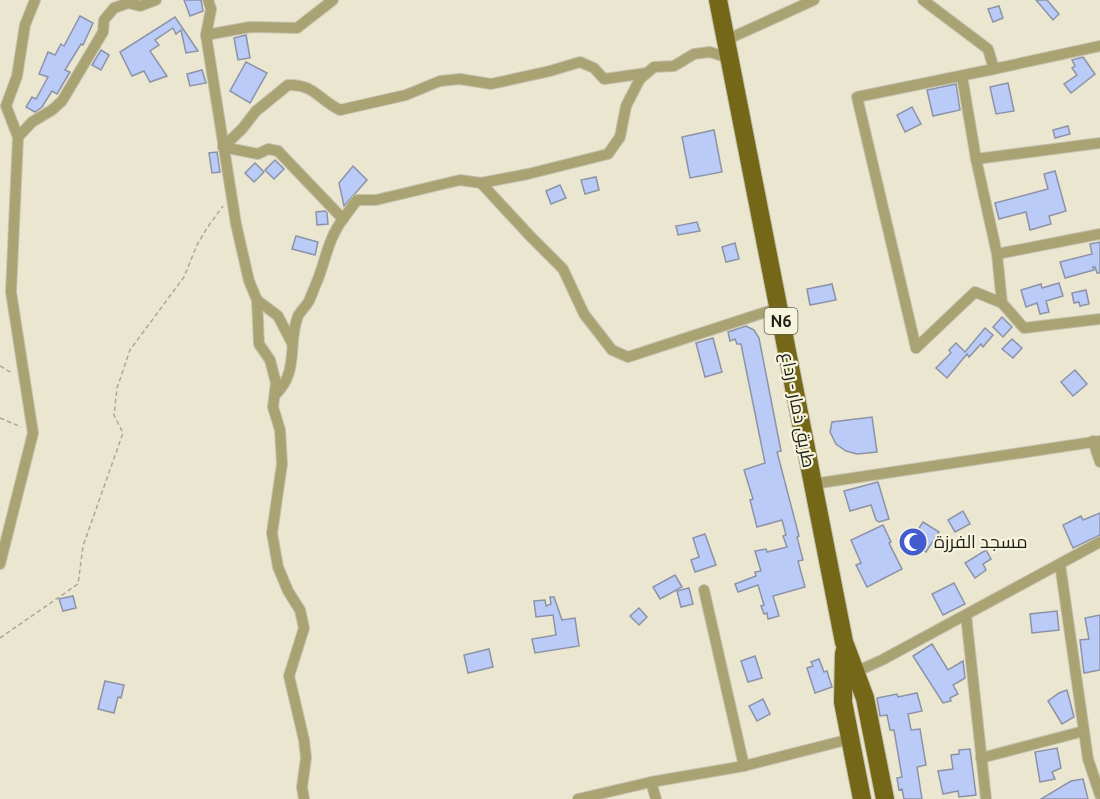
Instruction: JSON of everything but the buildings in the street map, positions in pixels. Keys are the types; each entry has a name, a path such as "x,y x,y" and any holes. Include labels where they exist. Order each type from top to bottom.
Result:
{"main road":[{"name":"طريق ذمار - رداع","path":"718,0 850,674"},
{"name":"N6","path":"850,674 843,702 862,799"},
{"name":"N6","path":"850,674 865,698 885,799"}],"street":[{"path":"0,564 33,433 11,292 18,137 6,106 17,76 25,25 35,0"},
{"path":"18,137 32,122 62,101 103,32 104,20 114,9 128,3 140,6 156,0"},
{"path":"208,0 211,9 206,34 232,198 249,281 257,300 259,344 270,360 276,383 273,406 280,430 282,464 272,533 278,567 288,591 300,610 304,628 289,676 304,740 306,758 302,787 304,799"},
{"path":"206,34 250,27 297,28 333,0"},
{"path":"726,40 814,0"},
{"path":"923,0 988,50 994,69"},
{"path":"1100,46 857,97 916,348 975,292 1002,303 1024,328 1100,320"},
{"path":"275,395 282,388 290,372 298,316 308,302 318,279 327,248 336,228 357,200 376,200 460,180 481,183 608,154 620,137 626,106 640,79 654,67 674,66 694,54 710,51 729,58"},
{"path":"224,147 256,111 288,85 310,88 326,104 340,110 406,95 440,81 460,79 491,84 580,62 594,68 604,79 647,73"},
{"path":"962,76 976,159 997,254 1002,303"},
{"path":"976,159 1100,143"},
{"path":"224,147 258,154 268,149 278,151 343,219"},
{"path":"481,183 563,269 584,315 612,350 628,357 778,308"},
{"path":"997,254 1100,234"},
{"path":"257,300 278,316 294,346"},
{"path":"813,484 1097,441 1100,462"},
{"path":"850,674 966,615 1100,542"},
{"path":"1060,564 1088,759 1100,795"},
{"path":"704,590 744,766"},
{"path":"966,615 986,799"},
{"path":"981,758 1084,731"},
{"path":"578,799 651,782 744,766 850,739"},
{"path":"651,782 656,799"}],"path":[{"path":"0,638 78,584 83,546 123,433 114,415 117,388 130,350 184,277 197,245 207,228 232,198"},
{"path":"0,418 33,433"}],"place":[{"name":"مسجد الفرزة","path":"913,542"}]}
